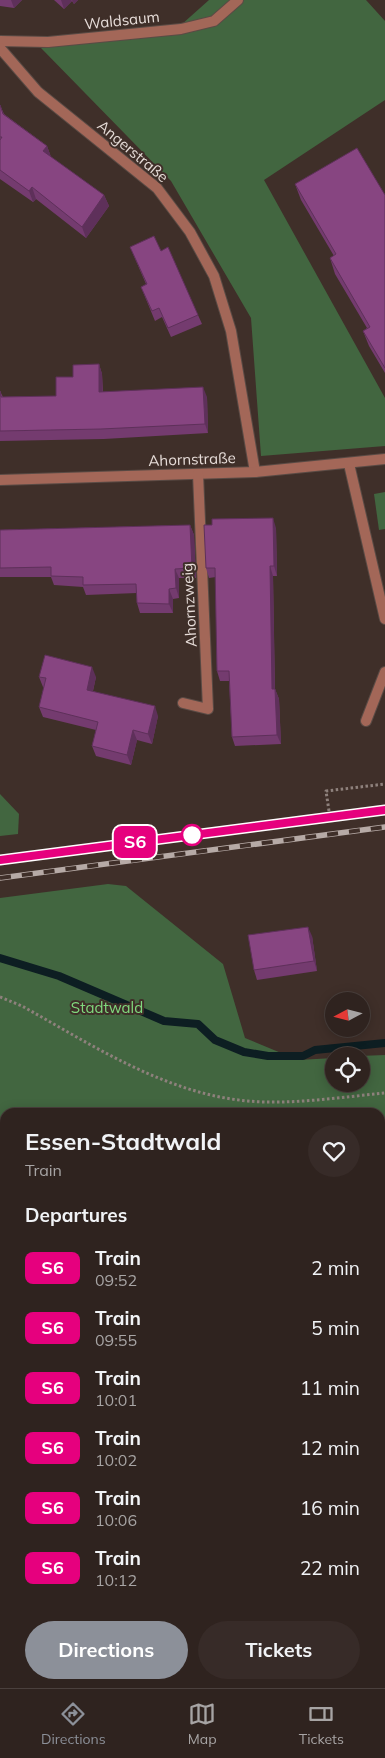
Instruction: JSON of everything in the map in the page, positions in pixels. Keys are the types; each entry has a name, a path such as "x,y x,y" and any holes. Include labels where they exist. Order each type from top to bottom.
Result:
{"street":[{"name":"Waldsaum","path":"0,42 48,42 182,29 214,21 238,0"},
{"name":"Angerstraße","path":"0,48 38,92 157,188 190,232 214,276 231,331 254,472"},
{"name":"Ahornstraße","path":"0,480 254,472 385,459"},
{"path":"349,464 385,619"},
{"name":"Ahornzweig","path":"183,703 208,709 198,474"},
{"path":"366,721 385,672"}],"path":[{"path":"329,811 326,791 385,784"},
{"path":"0,998 22,1006 151,1074 213,1096 249,1101 385,1093"}],"green space":[{"path":"209,0 366,0 385,21 385,100 264,180 385,398 385,446 261,456 251,318 171,181 41,48 181,25"},
{"path":"385,492 385,529 379,530 374,494"},
{"path":"0,794 19,814 18,834 0,836"},
{"name":"Stadtwald","path":"108,884 126,886 223,964 245,1038 298,1060 325,1058 325,1092 370,1092 370,1056 385,1055 385,1108 0,1108 0,898"}],"building":[{"path":"0,105 3,114 47,146 43,151 104,195 82,227 32,187 29,191 0,170 0,140 2,137 0,137"},
{"path":"357,148 385,195 385,368 363,331 370,327 330,258 336,254 295,184"},
{"path":"154,236 161,251 168,247 198,315 168,328 159,308 152,311 141,287 147,284 130,247"},
{"path":"99,364 99,392 203,387 205,424 0,431 0,391 1,397 56,396 56,377 73,377 73,365"},
{"path":"273,518 274,566 270,566 272,689 275,689 277,735 232,737 229,671 217,671 215,568 206,568 204,525 212,525 212,519"},
{"path":"190,525 192,568 175,569 176,588 169,589 169,604 137,603 136,584 83,585 83,577 51,576 51,567 0,568 0,530"},
{"path":"45,655 92,667 87,690 155,706 148,734 133,730 127,755 92,746 98,722 39,707 46,678 39,677"},
{"path":"308,927 314,961 254,970 248,935"}],"waterway":[{"path":"0,958 59,976 164,1021 198,1024 215,1040 244,1052 268,1056 303,1056 315,1050 385,1043"}],"railway":[{"path":"0,860 385,810"},
{"path":"0,878 385,827"}],"train":[{"name":"S6","path":"0,860 385,810"}]}
